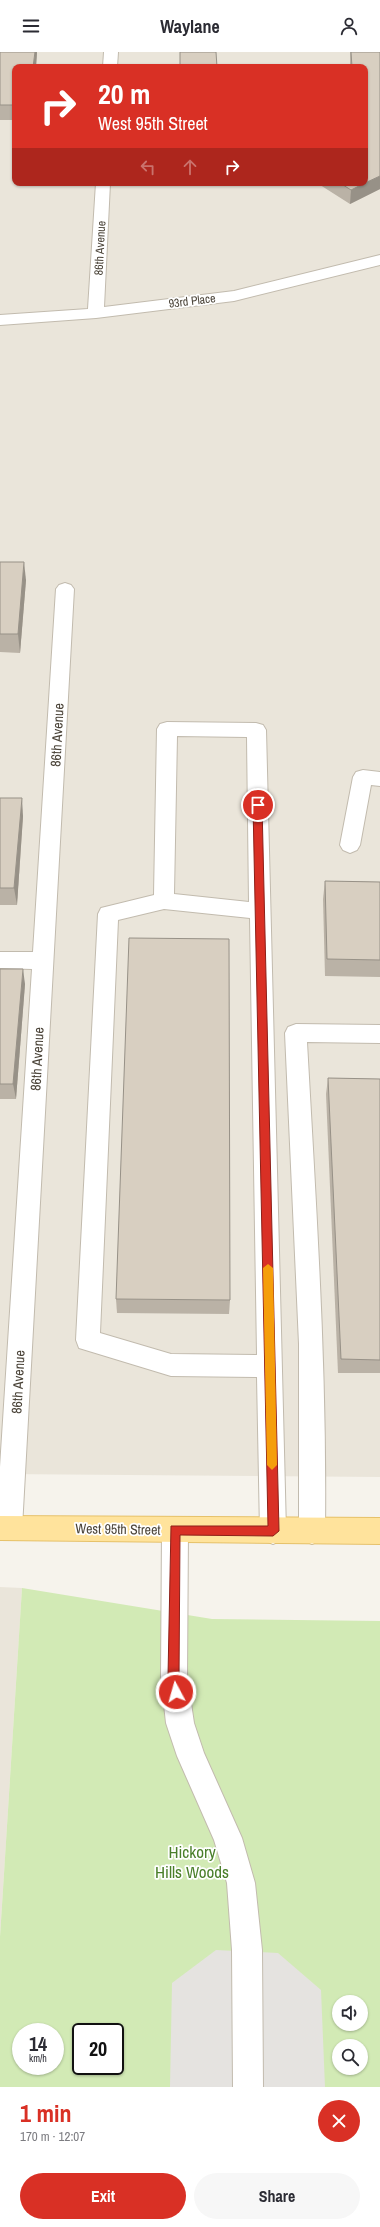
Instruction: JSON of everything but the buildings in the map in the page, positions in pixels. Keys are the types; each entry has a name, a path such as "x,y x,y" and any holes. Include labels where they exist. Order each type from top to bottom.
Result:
{"main road":[{"name":"West 95th Street","path":"5,1528 380,1531"}],"street":[{"path":"110,64 111,52"},
{"name":"86th Avenue","path":"96,313 103,186"},
{"name":"93rd Place","path":"0,320 96,313 234,296 380,260"},
{"name":"86th Avenue","path":"5,1528 43,961 65,590"},
{"path":"164,901 167,729 256,730 273,1531"},
{"path":"350,845 363,778 380,779"},
{"path":"260,911 164,901 108,914 88,1340 171,1365 270,1366"},
{"path":"0,960 43,961"},
{"path":"312,1531 314,1449 313,1380 296,1034 380,1034"},
{"path":"175,1530 174,1676 180,1723 189,1750 228,1838 241,1883 247,1950 248,2087"}],"shaded area":[{"path":"0,52 380,52 380,1477 0,1474"},
{"path":"0,1587 22,1588 0,1937"},
{"path":"216,1950 278,1953 321,1990 325,2087 170,2087 172,1983"}],"green space":[{"name":"Hickory Hills Woods","path":"22,1588 212,1619 380,1621 380,2087 0,2087 0,1937"}],"slow traffic":[{"path":"268,1268 272,1465"}],"route":[{"path":"176,1692 174,1676 175,1530 273,1531 258,805"}]}
